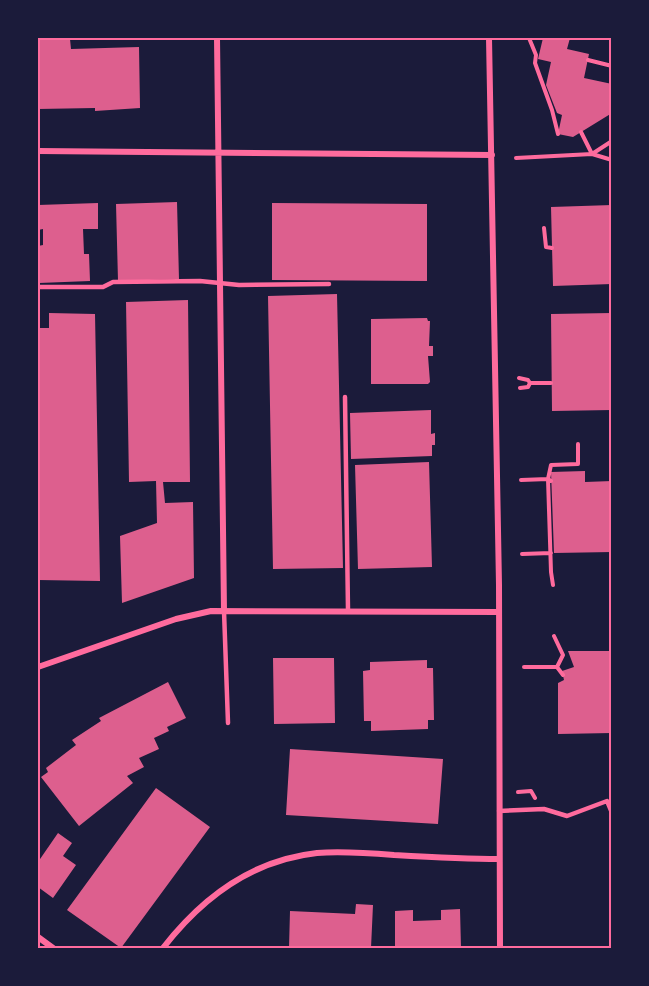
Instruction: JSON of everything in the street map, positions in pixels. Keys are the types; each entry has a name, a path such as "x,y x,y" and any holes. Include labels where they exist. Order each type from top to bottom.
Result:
{"street":[{"path":"217,38 225,611"},
{"path":"489,38 499,612 500,948"},
{"path":"38,151 492,155"},
{"path":"38,667 202,612 348,610 499,612"},
{"path":"163,948 192,914 224,888 267,865 290,858 316,853 339,852 499,859"},
{"path":"38,937 53,948"}],"lane":[{"path":"38,286 103,287 113,282 200,281 239,285 329,284"},
{"path":"345,397 348,610"},
{"path":"225,611 228,723"},
{"path":"499,810 544,809 567,816 607,801 612,813"}],"path":[{"path":"529,38 558,134"},
{"path":"532,46 541,48"},
{"path":"588,60 612,66"},
{"path":"580,132 592,154"},
{"path":"592,154 612,141"},
{"path":"516,158 592,154 612,160"},
{"path":"544,228 546,247 552,248"},
{"path":"519,378 528,380 530,383 551,382"},
{"path":"520,388 528,387 530,383"},
{"path":"553,585 551,465 578,464 578,444"},
{"path":"520,480 550,480"},
{"path":"522,554 551,553"},
{"path":"554,636 563,655 557,667"},
{"path":"524,667 557,667"},
{"path":"557,667 563,675"},
{"path":"518,792 531,791 536,800"}],"building":[{"path":"543,38 570,38 567,49 589,54 584,78 612,84 612,113 573,137 558,134 562,115 557,113 546,85 551,62 538,59"},
{"path":"70,39 71,49 139,47 140,108 95,111 95,108 38,109 38,40"},
{"path":"177,202 179,279 118,281 116,204"},
{"path":"98,203 98,229 83,229 84,254 89,254 90,281 39,283 38,246 43,245 43,229 38,230 38,205"},
{"path":"272,203 427,204 427,281 272,280"},
{"path":"612,205 612,284 553,286 551,207"},
{"path":"337,294 343,568 273,569 268,296"},
{"path":"188,300 190,482 163,482 165,503 193,502 194,578 122,603 120,536 157,523 156,481 129,482 126,302"},
{"path":"49,313 95,314 100,581 38,580 38,328 49,328"},
{"path":"612,313 612,410 552,411 551,314"},
{"path":"427,318 430,321 429,346 433,346 433,356 428,356 430,382 428,384 371,384 371,319"},
{"path":"431,410 431,434 435,433 432,456 351,459 350,413"},
{"path":"429,462 432,567 358,569 355,465"},
{"path":"585,471 585,482 612,481 612,552 554,553 551,472"},
{"path":"568,651 612,651 612,733 558,734 558,683 564,680 562,671 574,667"},
{"path":"273,658 334,658 335,723 274,724"},
{"path":"427,660 427,668 433,668 434,720 428,720 428,729 371,731 371,721 364,721 363,671 370,670 370,662"},
{"path":"168,682 186,718 167,727 169,731 154,738 159,749 139,758 144,767 127,776 133,783 79,826 41,777 48,772 46,768 76,745 72,740 101,721 99,718"},
{"path":"290,749 443,759 438,824 286,815"},
{"path":"156,788 210,827 121,948 67,910"},
{"path":"58,833 72,843 63,856 76,865 53,898 38,887 38,862"},
{"path":"356,904 373,905 371,948 289,948 290,911 355,914"},
{"path":"460,909 461,948 395,948 395,911 413,910 413,921 441,920 441,910"}]}
